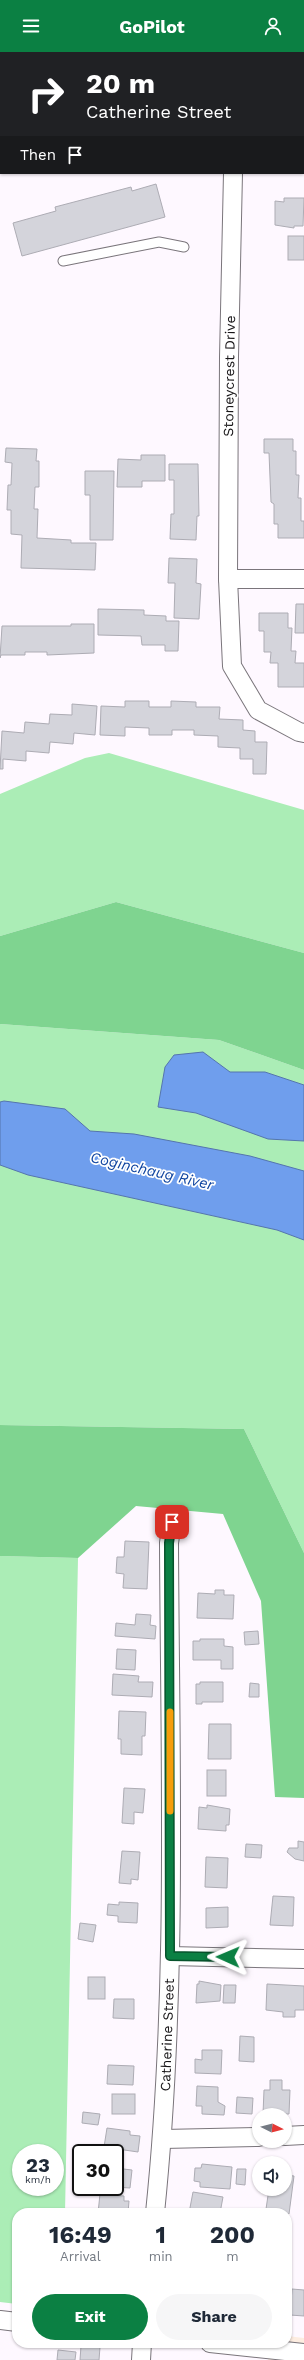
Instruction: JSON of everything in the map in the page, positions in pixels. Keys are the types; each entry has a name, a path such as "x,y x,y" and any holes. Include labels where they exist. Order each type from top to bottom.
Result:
{"street":[{"name":"Stoneycrest Drive","path":"233,174 229,357 228,579 232,666 258,710 304,733"},
{"path":"228,579 304,579"},
{"name":"Catherine Street","path":"156,2208 163,2139 170,1956 169,1543 172,1522"},
{"path":"170,1956 304,1959"},
{"path":"292,2136 304,2136"},
{"path":"163,2139 252,2137"},
{"path":"0,2320 12,2321"},
{"path":"141,2360 142,2348"},
{"path":"257,2348 304,2353"}],"lane":[{"path":"63,260 159,242 184,247"}],"shaded area":[{"path":"292,2337 304,2338 304,2360 268,2360 270,2348 292,2348"}],"green space":[{"path":"109,753 304,810 304,953 116,902 0,936 0,794 85,758"},
{"path":"116,902 304,953 304,1070 219,1040 0,1024 0,936"},
{"path":"0,1024 219,1040 304,1070 304,1553 244,1429 0,1425"},
{"path":"0,1425 244,1429 304,1553 304,1798 275,1797 261,1601 223,1514 136,1506 78,1558 0,1556"},
{"path":"0,1556 78,1558 65,2208 12,2208 12,2303 0,2302"}],"water":[{"path":"203,1052 230,1072 265,1072 304,1085 304,1141 268,1139 196,1113 158,1107 165,1067 174,1055"},
{"name":"Coginchaug River","path":"4,1101 65,1109 90,1131 134,1134 250,1156 304,1171 304,1240 277,1230 28,1175 0,1165 0,1102"}],"building":[{"path":"156,184 165,217 22,256 13,223 56,211 55,207 131,187 132,191"},
{"path":"284,198 304,198 303,226 294,226 294,228 275,225 275,201 284,202"},
{"path":"288,236 304,236 304,260 288,260"},
{"path":"264,439 293,439 293,451 296,451 296,475 299,475 298,498 301,498 301,521 304,521 304,538 278,538 278,524 274,524 274,504 271,502 269,453 264,453"},
{"path":"6,448 37,449 36,461 39,461 39,487 35,487 34,509 38,509 37,538 71,540 71,543 96,543 95,570 21,568 22,535 11,534 11,510 7,510 8,485 11,485 12,463 5,462"},
{"path":"141,455 165,455 165,481 142,481 142,487 117,487 118,459 141,460"},
{"path":"169,464 198,464 199,516 197,516 196,540 170,539 171,514 174,514 174,480 169,480"},
{"path":"85,471 114,471 113,540 90,540 90,495 85,495"},
{"path":"169,558 197,559 196,583 201,584 199,619 174,618 175,583 168,583"},
{"path":"296,604 304,604 304,633 295,633"},
{"path":"98,609 144,610 144,615 166,616 166,621 179,621 178,651 165,651 165,645 142,645 141,636 98,635"},
{"path":"259,613 288,613 288,628 292,628 291,651 296,651 295,663 304,663 304,687 278,687 278,663 270,663 271,652 264,652 264,631 259,631"},
{"path":"71,624 94,624 94,653 47,655 47,652 25,652 25,655 1,655 0,658 2,626 71,626"},
{"path":"125,701 149,701 149,707 171,707 171,701 196,702 196,707 220,707 219,719 243,720 243,730 255,731 255,742 267,742 266,774 253,774 253,759 240,759 240,748 218,747 218,736 194,735 194,730 172,730 172,735 149,735 149,728 125,727 125,736 100,735 101,706 125,707"},
{"path":"72,704 97,706 95,735 74,733 73,744 50,742 49,753 26,751 26,761 3,759 3,769 0,769 2,731 24,733 25,722 49,724 50,714 72,715"},
{"path":"125,1541 149,1542 147,1589 123,1588 124,1574 116,1573 117,1557 124,1557"},
{"path":"215,1590 224,1590 224,1595 234,1595 233,1619 197,1618 198,1593 215,1594"},
{"path":"136,1614 151,1615 150,1625 156,1626 155,1639 115,1636 116,1623 135,1625"},
{"path":"258,1631 259,1644 245,1645 244,1632"},
{"path":"200,1639 224,1639 224,1646 233,1647 233,1669 221,1669 221,1660 193,1660 193,1641 200,1641"},
{"path":"117,1649 136,1650 135,1670 116,1669"},
{"path":"113,1674 139,1676 138,1682 153,1682 152,1697 112,1695"},
{"path":"200,1682 223,1682 223,1702 202,1702 202,1704 196,1704 196,1684 200,1684"},
{"path":"250,1683 259,1684 259,1697 249,1697"},
{"path":"119,1711 146,1712 145,1736 142,1736 142,1755 121,1754 121,1739 118,1739"},
{"path":"209,1724 231,1724 231,1759 208,1759"},
{"path":"207,1770 226,1770 226,1796 207,1796"},
{"path":"124,1788 145,1789 143,1813 134,1812 134,1824 122,1823"},
{"path":"207,1805 230,1809 229,1825 226,1825 226,1831 198,1829 199,1807 207,1808"},
{"path":"298,1841 304,1842 304,1861 295,1859 287,1852 289,1848 298,1848"},
{"path":"246,1844 262,1845 261,1858 245,1857"},
{"path":"122,1851 140,1852 138,1880 131,1879 131,1884 119,1883"},
{"path":"206,1857 228,1858 227,1888 205,1887"},
{"path":"273,1896 294,1897 293,1926 270,1925"},
{"path":"119,1902 138,1903 137,1923 118,1922 118,1916 107,1915 108,1904 119,1905"},
{"path":"228,1907 228,1927 206,1928 206,1908"},
{"path":"80,1923 96,1925 93,1942 78,1939"},
{"path":"88,1977 105,1977 105,1999 88,1999"},
{"path":"199,1981 221,1985 220,2001 196,2003 197,1984 199,1984"},
{"path":"267,1984 304,1986 304,2010 295,2010 295,2017 283,2017 283,2012 266,2010"},
{"path":"224,1985 236,1985 235,2003 223,2003"},
{"path":"114,1999 134,1999 134,2019 113,2018"},
{"path":"240,2036 254,2037 254,2062 239,2061"},
{"path":"202,2050 222,2050 221,2074 195,2073 195,2059 202,2060"},
{"path":"108,2065 134,2066 133,2085 107,2084"},
{"path":"270,2080 282,2080 282,2090 290,2090 289,2108 263,2108 264,2090 270,2090"},
{"path":"197,2086 218,2087 218,2102 225,2106 224,2115 202,2114 202,2106 196,2106"},
{"path":"112,2094 135,2094 135,2114 112,2114"},
{"path":"237,2097 253,2098 252,2114 236,2113"},
{"path":"83,2112 100,2114 98,2125 82,2123"},
{"path":"107,2128 130,2131 130,2135 140,2136 138,2152 124,2150 124,2144 104,2144"},
{"path":"202,2164 232,2167 230,2189 200,2187 200,2182 194,2181 195,2168 201,2168"},
{"path":"124,2169 132,2170 130,2188 124,2188"},
{"path":"237,2169 246,2169 245,2185 236,2184"},
{"path":"292,2176 294,2176 292,2191"},
{"path":"193,2192 223,2197 221,2208 190,2208"},
{"path":"100,2196 124,2196 124,2201 129,2201 128,2208 99,2208"},
{"path":"268,2196 291,2196 290,2208 266,2208"},
{"path":"292,2289 304,2290 304,2316 292,2315"},
{"path":"81,2348 100,2348 99,2360 80,2360"},
{"path":"58,2350 76,2352 75,2360 57,2360"}],"slow traffic":[{"path":"170,1712 170,1811"}],"route":[{"path":"172,1522 169,1543 171,1840 170,1956 228,1957"}]}
